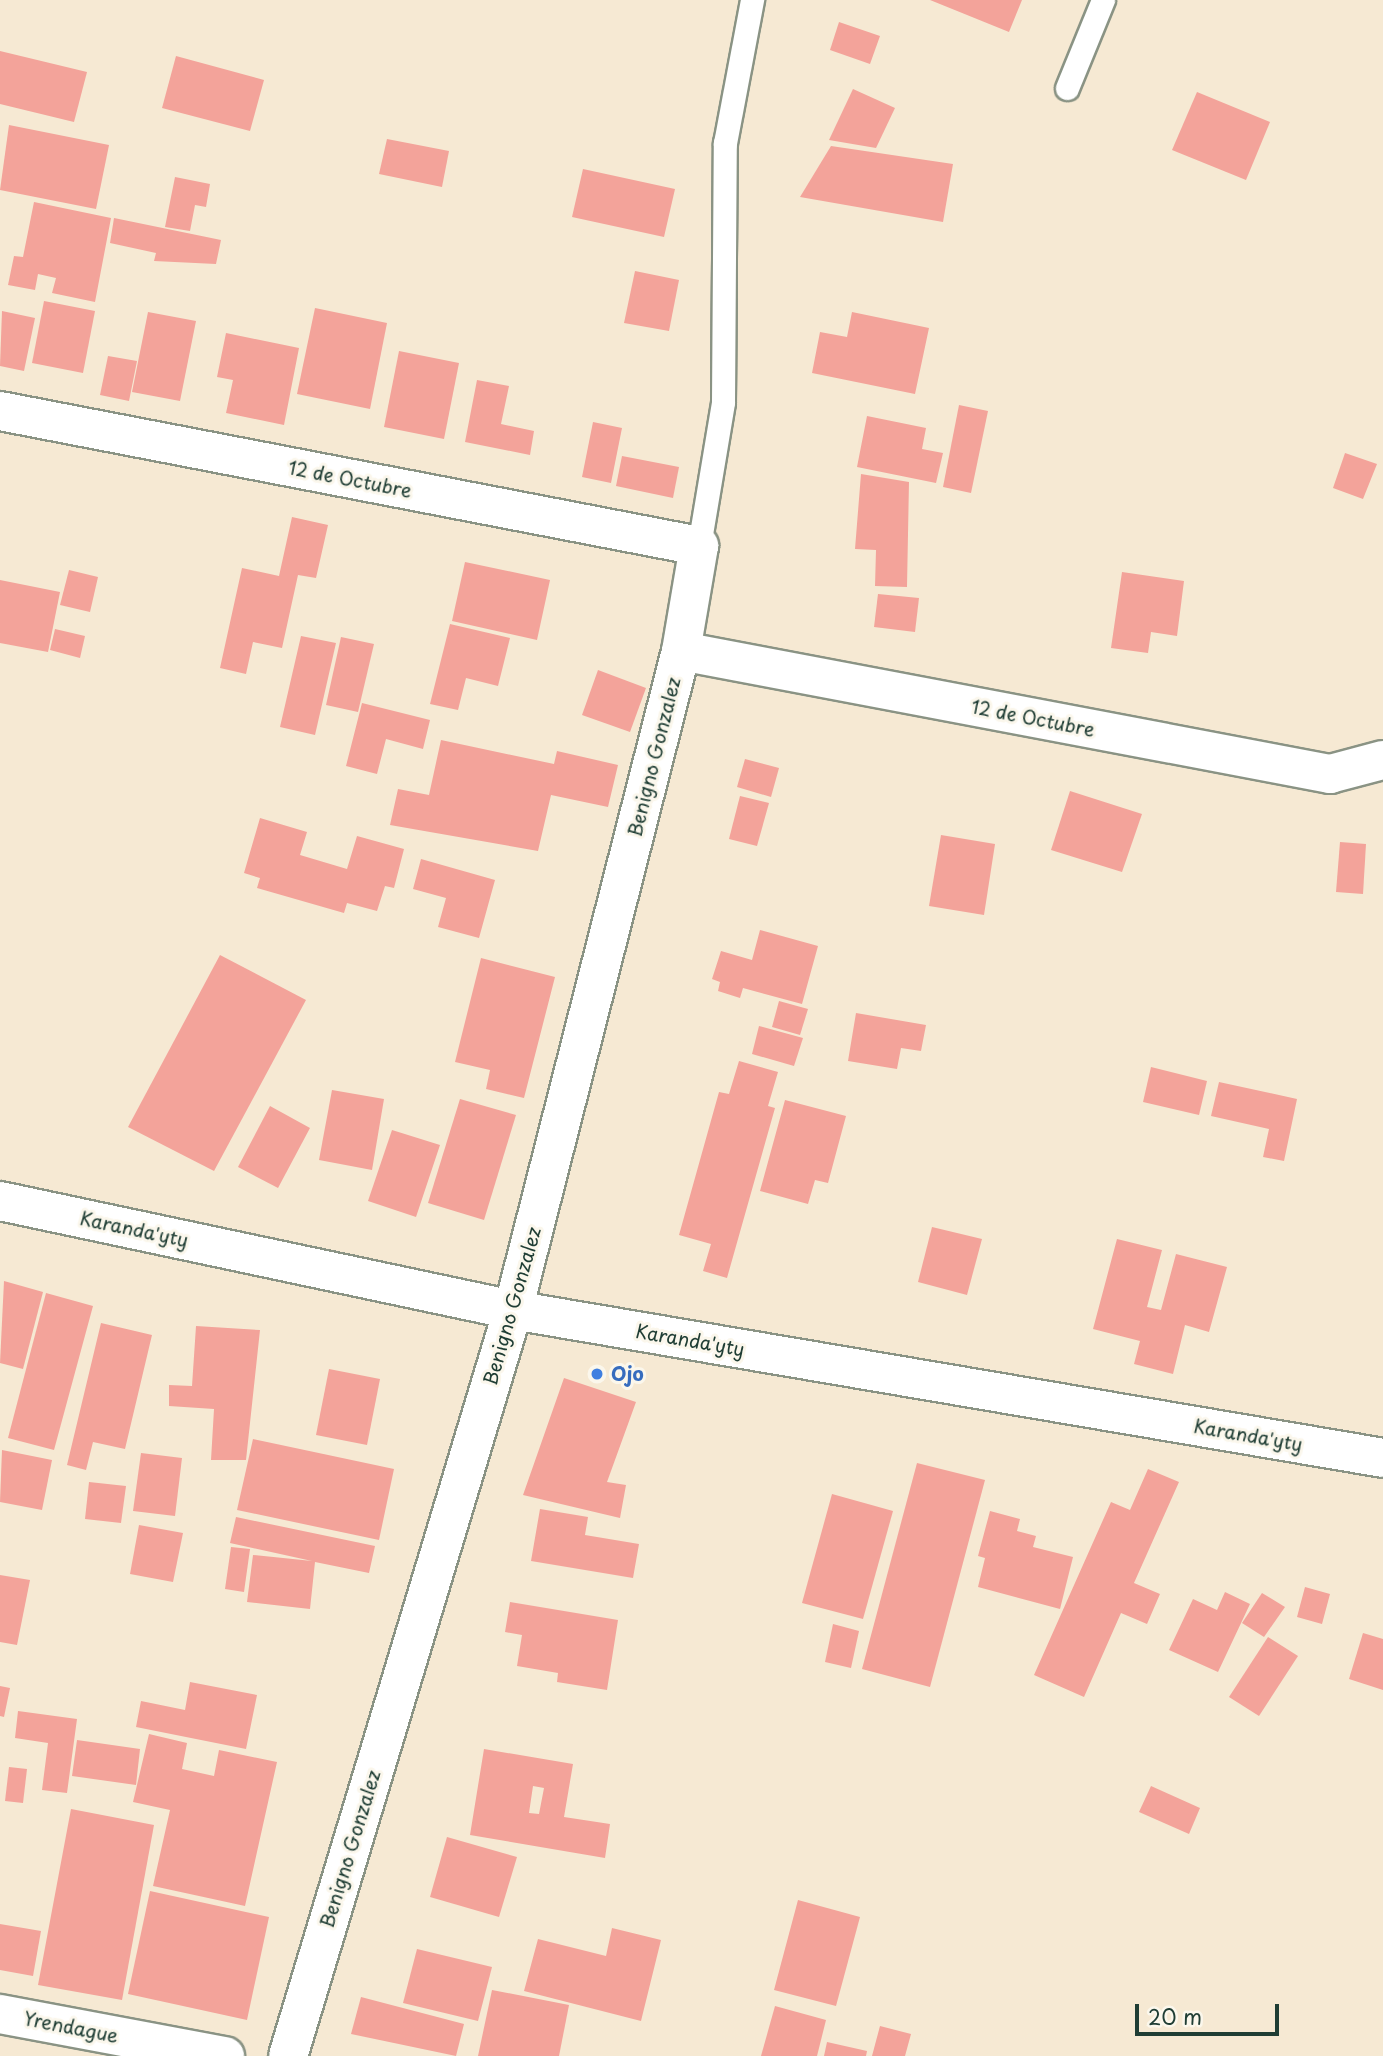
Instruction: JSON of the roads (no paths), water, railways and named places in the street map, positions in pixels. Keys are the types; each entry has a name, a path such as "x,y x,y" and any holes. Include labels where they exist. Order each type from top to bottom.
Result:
{"street":[{"name":"12 de Octubre","path":"0,411 699,546"},
{"name":"Benigno Gonzalez","path":"288,2056 513,1310 681,651 699,546"},
{"name":"12 de Octubre","path":"681,651 1330,774 1383,760"},
{"name":"Karanda'yty","path":"0,1201 513,1310 1383,1458"},
{"name":"Yrendague","path":"0,2014 225,2056"}],"lane":[{"path":"699,546 723,402 725,143 752,0"},
{"path":"1068,88 1103,0"}],"place":[{"name":"Ojo","path":"597,1374"}]}
